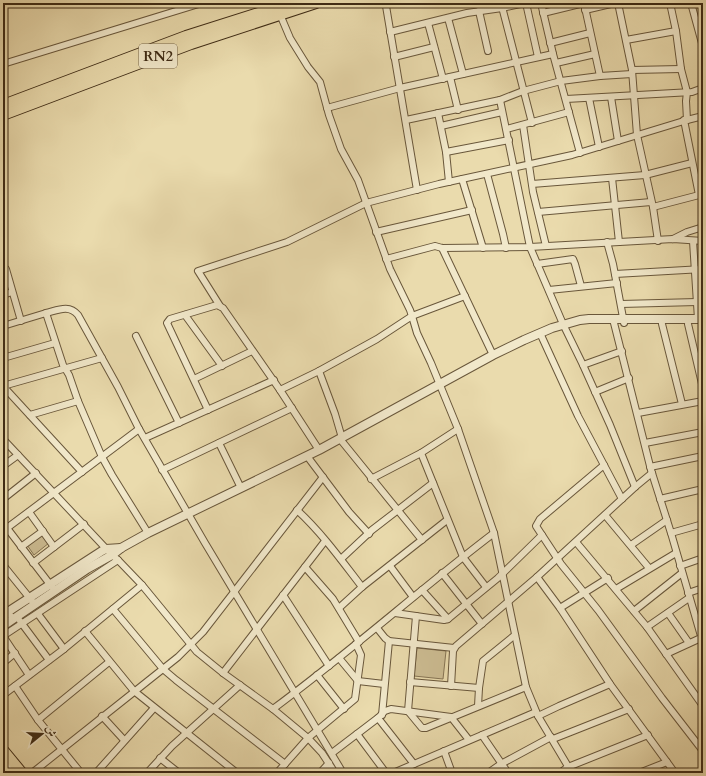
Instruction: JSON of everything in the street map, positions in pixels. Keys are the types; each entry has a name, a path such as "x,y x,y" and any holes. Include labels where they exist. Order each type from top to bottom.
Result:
{"main road":[{"name":"RN2","path":"3,115 290,3"},
{"name":"RN2","path":"3,105 186,36 278,8 316,3"},
{"path":"3,750 22,773"},
{"path":"3,756 10,770"}],"street":[{"path":"3,64 202,3"},
{"path":"387,3 386,6 394,57 417,190"},
{"path":"390,32 502,6 525,3 538,57"},
{"path":"541,3 550,43 580,153"},
{"path":"543,13 584,6 615,3"},
{"path":"618,3 632,72 635,94 637,135 652,204 658,241"},
{"path":"538,212 652,204 701,194 692,163 685,120 687,92 681,69 676,31 670,3"},
{"path":"691,3 703,47"},
{"path":"502,6 532,123"},
{"path":"584,6 600,76"},
{"path":"278,8 290,38 308,67 320,82 327,108 341,148 358,180 390,269 410,310 417,334 440,384 458,429 494,533 526,687 537,714 572,773"},
{"path":"479,11 488,51"},
{"path":"448,18 463,74"},
{"path":"428,23 442,79"},
{"path":"626,40 676,31"},
{"path":"550,43 590,33"},
{"path":"394,57 434,47"},
{"path":"327,108 400,88 553,54"},
{"path":"556,64 595,54"},
{"path":"406,120 500,100 523,91 561,81 632,72 681,69"},
{"path":"450,77 458,110"},
{"path":"566,100 635,94 687,92 697,91 703,88"},
{"path":"611,97 618,142"},
{"path":"589,98 599,147"},
{"path":"500,100 530,247 563,324 615,436 635,487"},
{"path":"441,126 502,112"},
{"path":"506,129 569,112"},
{"path":"438,113 446,152 449,182"},
{"path":"319,450 274,380 220,306 198,271 287,242 366,204 449,182 580,153 685,120 703,116"},
{"path":"523,125 532,184 546,246"},
{"path":"446,152 509,140"},
{"path":"532,184 645,175 692,163"},
{"path":"487,174 506,248"},
{"path":"612,178 620,242"},
{"path":"462,179 483,248"},
{"path":"376,232 472,210"},
{"path":"673,239 687,232 703,227"},
{"path":"386,259 435,246 442,248 506,248 673,239 703,241"},
{"path":"693,241 701,321"},
{"path":"607,242 616,274 624,321"},
{"path":"442,248 494,355"},
{"path":"537,264 573,259 581,286"},
{"path":"3,267 6,269 21,321"},
{"path":"616,274 703,269"},
{"path":"549,290 617,284"},
{"path":"3,295 12,292"},
{"path":"280,390 318,371 390,331 412,316 464,296"},
{"path":"621,304 699,299"},
{"path":"208,410 167,323 170,319 214,306 220,306"},
{"path":"3,326 64,308 70,308 75,311 118,387 162,470 256,630 343,773"},
{"path":"46,313 55,343 102,456 148,533"},
{"path":"185,315 222,366"},
{"path":"3,626 15,618 32,601 52,587 82,562 106,549 121,548 148,533 319,450 494,355 540,333 563,324 580,320 701,321"},
{"path":"563,324 614,323 624,321 662,324 688,324 701,321"},
{"path":"614,323 638,413 651,470 671,532 702,640 689,643 666,654"},
{"path":"662,324 682,404"},
{"path":"688,324 701,367 703,388"},
{"path":"540,333 578,416 622,499"},
{"path":"136,336 179,423"},
{"path":"3,358 55,343"},
{"path":"194,379 252,351"},
{"path":"583,365 622,351"},
{"path":"82,472 3,386 102,358"},
{"path":"318,371 335,414 341,438 397,512 422,540"},
{"path":"595,392 629,378"},
{"path":"145,438 274,380"},
{"path":"30,415 78,401"},
{"path":"638,413 703,401"},
{"path":"162,470 292,408"},
{"path":"52,587 5,529 140,429"},
{"path":"371,479 421,453 458,429"},
{"path":"645,443 703,432"},
{"path":"3,439 142,586 190,645 223,674 273,709 308,738 315,745 335,773"},
{"path":"219,443 241,488"},
{"path":"421,453 463,557 486,587"},
{"path":"3,466 18,455"},
{"path":"307,456 349,512 369,534"},
{"path":"451,686 454,648 576,542 651,470 703,456"},
{"path":"604,465 538,521 536,526 558,558 703,751"},
{"path":"3,499 36,473"},
{"path":"32,773 163,668 203,632 323,477"},
{"path":"341,559 369,534 432,483"},
{"path":"660,499 703,489"},
{"path":"297,510 341,559 362,587"},
{"path":"29,512 54,547"},
{"path":"605,515 649,568"},
{"path":"339,608 362,587 447,520"},
{"path":"631,545 667,520"},
{"path":"33,563 84,524"},
{"path":"671,532 703,524"},
{"path":"21,547 43,531"},
{"path":"273,709 295,694 442,573 494,533"},
{"path":"395,613 448,619 503,573 542,535"},
{"path":"223,674 325,541"},
{"path":"576,542 608,578 647,627 703,706"},
{"path":"29,675 3,636 38,614 115,557 121,548"},
{"path":"616,589 676,553"},
{"path":"52,587 87,569 115,557"},
{"path":"680,566 703,558"},
{"path":"3,565 32,601"},
{"path":"390,566 413,597"},
{"path":"277,773 308,738 356,699 361,655 357,643 339,608 321,584 305,567"},
{"path":"442,573 482,624"},
{"path":"634,611 682,573"},
{"path":"537,577 560,608 610,684 675,773"},
{"path":"560,608 608,578"},
{"path":"3,695 64,649 142,586"},
{"path":"647,627 668,613 689,595 703,588"},
{"path":"422,590 448,619"},
{"path":"283,596 329,666"},
{"path":"4,611 32,601"},
{"path":"113,608 163,668 176,680 285,764"},
{"path":"4,611 22,624 49,660"},
{"path":"668,613 689,643"},
{"path":"38,614 64,649"},
{"path":"416,616 408,711 422,728 426,728 526,687"},
{"path":"377,628 389,641 454,648"},
{"path":"85,631 134,691 237,773"},
{"path":"478,706 483,661 515,635"},
{"path":"389,641 380,716 412,765 412,773"},
{"path":"3,663 15,653"},
{"path":"339,658 358,681 384,684"},
{"path":"38,720 109,662"},
{"path":"317,675 344,709"},
{"path":"410,682 479,688"},
{"path":"393,773 469,740 610,684"},
{"path":"147,773 186,733 240,685"},
{"path":"15,686 38,720 81,773"},
{"path":"96,773 154,708"},
{"path":"332,753 388,709 451,717 469,740"},
{"path":"488,773 501,764 552,738 629,709"},
{"path":"102,716 124,740"},
{"path":"357,734 386,773"},
{"path":"482,735 508,773"},
{"path":"560,773 568,767 648,735"},
{"path":"444,751 452,773"},
{"path":"160,758 179,773"},
{"path":"639,773 667,762"},
{"path":"320,773 328,763"}],"shaded area":[{"path":"42,534 49,543 34,555 27,545"},
{"path":"417,648 446,651 443,679 414,676"}]}
